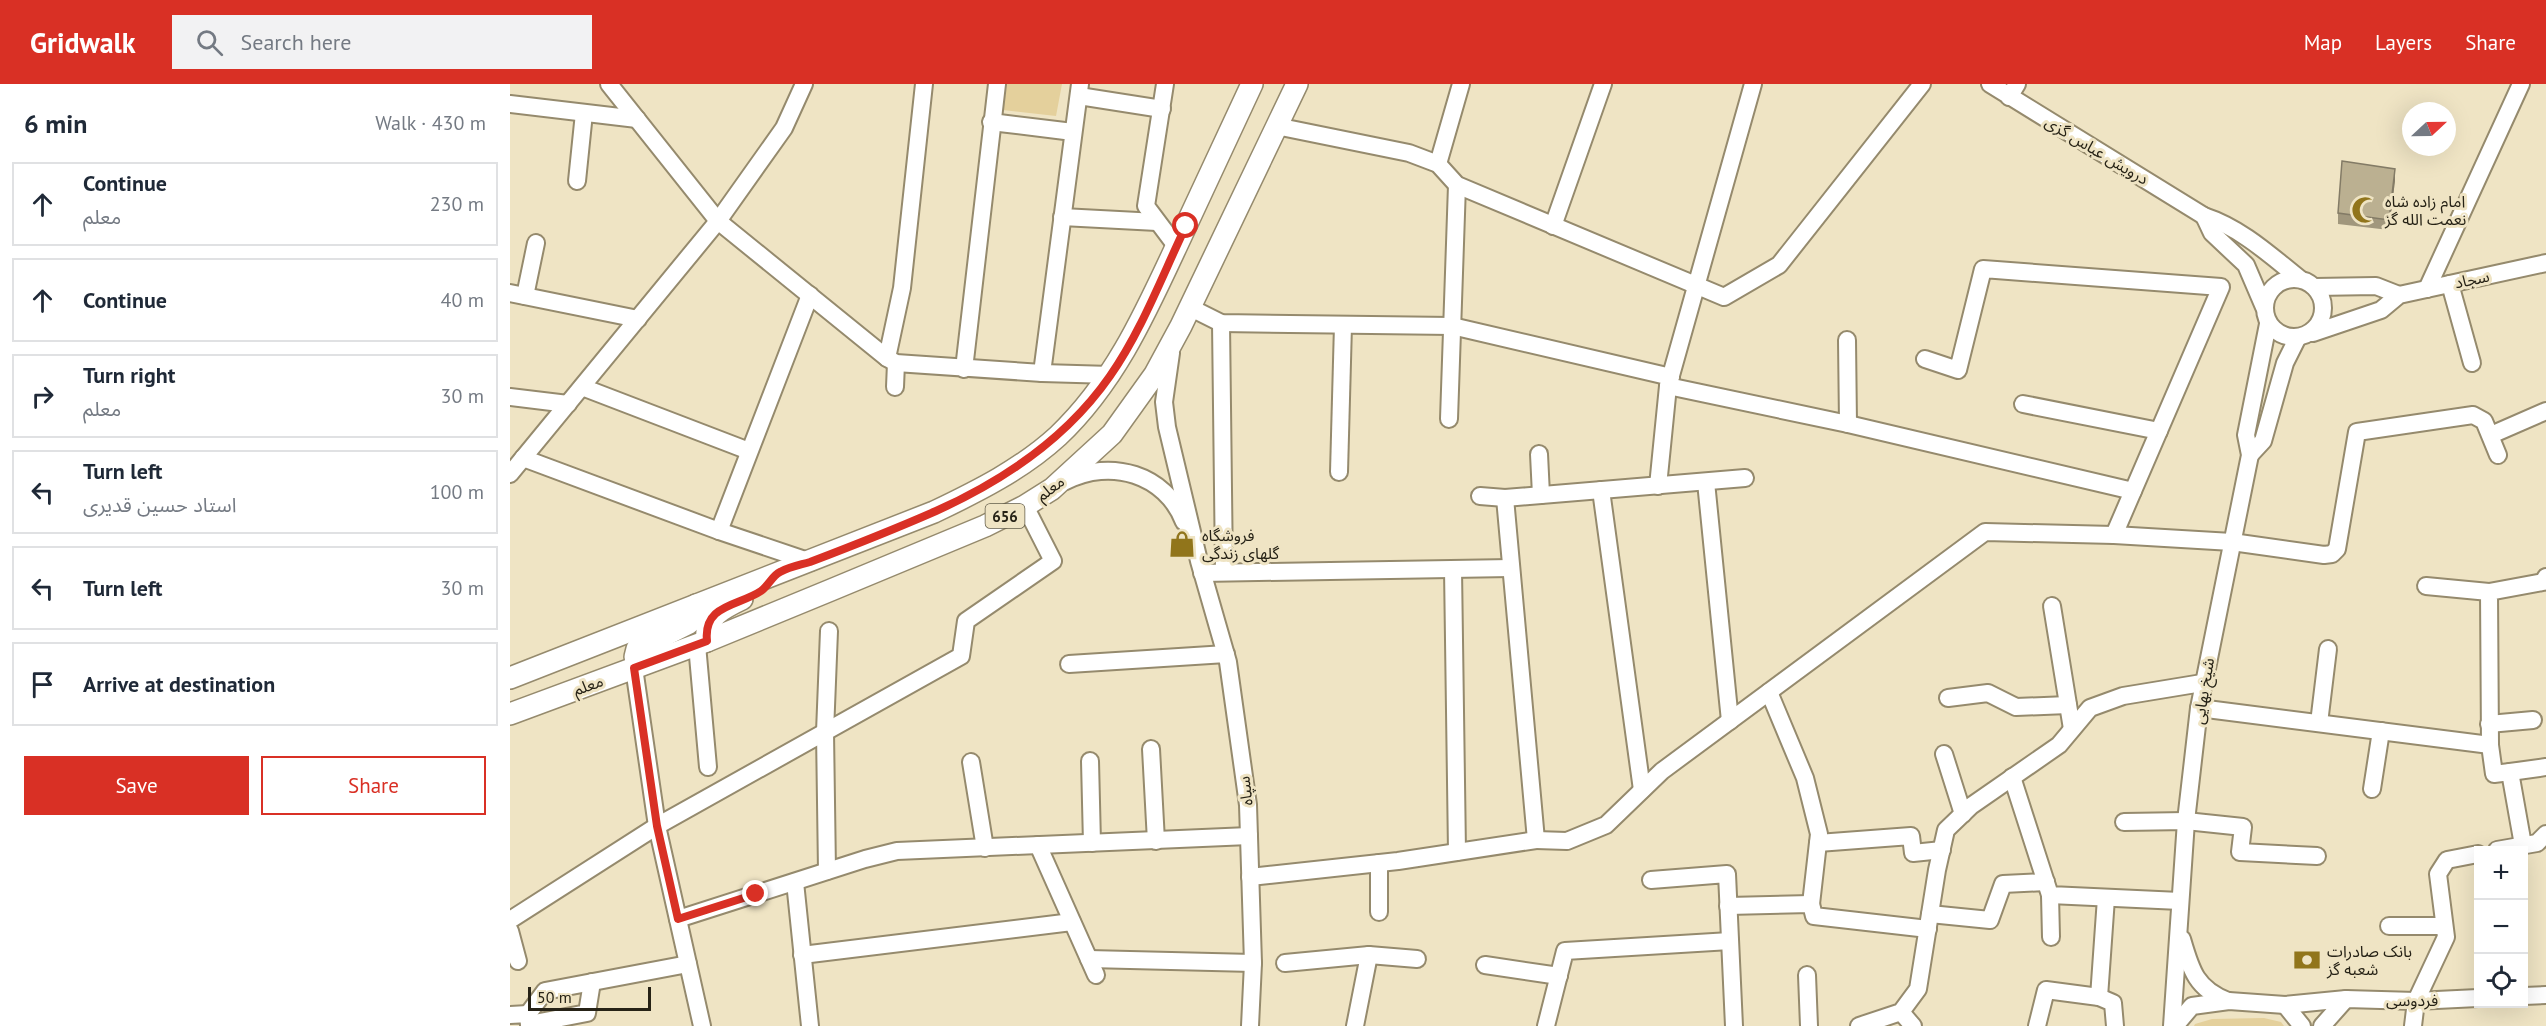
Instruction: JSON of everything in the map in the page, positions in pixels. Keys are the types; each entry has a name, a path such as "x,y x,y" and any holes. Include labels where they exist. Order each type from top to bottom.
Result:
{"main road":[{"name":"656","path":"510,678 934,512 996,481 1057,436 1086,406 1111,375 1148,308 1252,84"},
{"name":"معلم","path":"510,714 702,643 986,526 1052,489 1112,434 1155,374 1172,345 1297,84"},
{"path":"702,643 710,620 720,610 760,592 778,573"},
{"path":"636,667 637,649 689,623 696,605"}],"street":[{"path":"609,84 718,221 892,361 964,369 1111,375"},
{"path":"510,474 718,221 784,128 804,84"},
{"path":"895,387 892,361 924,84"},
{"path":"964,369 991,122 998,84"},
{"path":"1166,84 1146,206 1176,246"},
{"path":"1438,164 1461,84"},
{"path":"1553,225 1603,84"},
{"path":"1658,486 1670,382 1753,84"},
{"path":"1276,126 1409,153 1438,164 1457,185 1724,297 1779,265 1922,84"},
{"name":"درویش عباس گزی","path":"1990,84 2013,91 2204,216 2221,221 2255,242 2300,279"},
{"path":"2427,289 2521,84"},
{"path":"1042,373 1079,90 1161,109"},
{"path":"510,104 637,119"},
{"path":"577,181 584,113"},
{"path":"991,122 1073,132"},
{"path":"1449,419 1457,185"},
{"name":"درویش عباس گزی","path":"2204,216 2212,233 2246,266 2264,307"},
{"path":"1062,217 1157,222"},
{"path":"536,243 517,295 638,319"},
{"name":"سجاد","path":"2305,336 2381,310 2399,295 2546,263"},
{"path":"1925,359 1958,370 1983,269 2221,287 2114,535"},
{"path":"2300,279 2315,287 2323,302 2322,319 2305,336 2280,335 2268,324 2264,307 2269,291 2276,285 2283,280 2300,279"},
{"path":"2450,284 2472,363"},
{"name":"سجاد","path":"2315,287 2376,286 2399,295"},
{"path":"719,531 810,295"},
{"path":"1189,308 1221,323 1452,326 1670,382 2133,491"},
{"path":"1221,323 1224,572"},
{"name":"شیخ بهایی","path":"2174,1026 2186,821 2202,683 2250,455 2246,435 2268,324"},
{"path":"1339,472 1342,325"},
{"name":"شیخ بهایی","path":"2250,455 2263,441 2285,363 2305,336"},
{"path":"1847,340 1848,424"},
{"path":"1172,345 1164,402 1167,427 1201,567"},
{"path":"582,387 749,452"},
{"path":"510,398 568,404"},
{"path":"2023,404 2159,431"},
{"path":"2491,435 2546,411"},
{"path":"1250,878 1379,863 1536,840 1567,841 1606,825 1662,771 1985,532 2114,535 2232,542 2324,555 2332,554 2337,549 2357,432 2473,415 2484,421 2498,455"},
{"path":"1539,454 1541,495"},
{"path":"523,458 719,531 811,562"},
{"path":"1052,489 1080,474 1097,470 1120,471 1143,478 1164,492 1178,507 1201,567"},
{"path":"1480,496 1505,498 1745,478"},
{"path":"1706,482 1730,721"},
{"path":"1601,490 1642,790"},
{"path":"1505,498 1536,840"},
{"path":"510,920 657,826 961,656 966,621 1053,561 1025,506"},
{"path":"1201,567 1224,572 1511,568"},
{"name":"سپاه","path":"1201,567 1226,654 1248,805 1253,963 1250,1026"},
{"path":"1453,569 1457,852"},
{"path":"2426,586 2489,592 2544,582 2546,577"},
{"path":"2489,592 2489,724 2494,774 2546,767"},
{"path":"2052,606 2072,729"},
{"path":"827,871 825,732 829,631"},
{"path":"702,643 708,767"},
{"path":"2319,723 2328,649"},
{"path":"1069,664 1226,654"},
{"path":"636,667 657,826 702,1026"},
{"path":"1859,1026 1901,1012 1918,989 1946,830 1963,814 2012,777 2059,745 2090,708 2112,700 2202,683"},
{"path":"1769,692 1805,778 1819,834 1811,904 1814,916 1929,922 1990,920 2003,884 2106,898 2180,902"},
{"path":"1948,698 1988,693 2016,707 2068,705"},
{"path":"2199,708 2490,745"},
{"path":"2489,724 2533,720"},
{"path":"2372,789 2380,731"},
{"path":"1151,749 1156,840"},
{"path":"1944,754 1963,814"},
{"path":"1090,761 1092,843"},
{"path":"971,762 985,848"},
{"path":"2510,772 2538,844"},
{"path":"2012,777 2048,889 2051,937"},
{"path":"2124,822 2186,821 2243,827 2240,852 2317,856"},
{"path":"678,919 897,851 1249,836"},
{"path":"1818,843 1911,836 1913,853 1942,850"},
{"path":"1038,845 1096,975"},
{"path":"2413,1026 2416,1001 2446,937 2431,874 2447,860 2474,855"},
{"path":"1379,863 1379,912"},
{"path":"1651,880 1727,874 1734,1026"},
{"path":"795,882 810,1026"},
{"path":"2098,997 2106,898"},
{"path":"1728,906 1811,904"},
{"path":"802,955 1072,922"},
{"path":"2390,926 2444,926"},
{"name":"شیخ بهایی","path":"2180,930 2199,983 2211,995 2229,1001"},
{"path":"510,931 518,961"},
{"path":"1546,1026 1565,951 1730,940"},
{"path":"1285,963 1369,955 1417,959"},
{"path":"1355,1026 1369,955"},
{"path":"1089,958 1253,963"},
{"path":"529,1021 545,991 688,964"},
{"path":"1485,965 1559,976"},
{"path":"1807,975 1809,1026"},
{"path":"510,1016 529,1021 587,1013 592,982"},
{"path":"2037,1026 2046,990 2098,997 2113,1003 2115,1026"},
{"path":"2528,996 2546,995"},
{"name":"فردوسی","path":"2229,1001 2285,1005 2346,999 2416,1001 2474,998"},
{"path":"2322,1026 2346,999"},
{"path":"2174,1026 2192,1006 2229,1001"},
{"path":"2285,1005 2302,1026"},
{"path":"1901,1012 1912,1026"}],"shaded area":[{"path":"1007,84 1062,84 1056,116 1003,110"},
{"path":"2264,1018 2281,1022 2284,1026 2194,1026 2212,1019"}],"building":[{"name":"امام زاده شاه نعمت الله گز","path":"2342,161 2395,169 2389,220 2338,213"}],"place":[{"name":"امام زاده شاه نعمت الله گز","path":"2365,210"},
{"name":"فروشگاه گلهای زندگی","path":"1182,544"},
{"name":"بانک صادرات شعبه گز","path":"2307,960"}],"route":[{"path":"756,894 678,919 657,826 634,668 707,641 706,630 710,620 720,610 760,592 778,573 934,512 971,494 1017,467 1057,436 1086,406 1111,375 1148,308 1186,226"}]}
